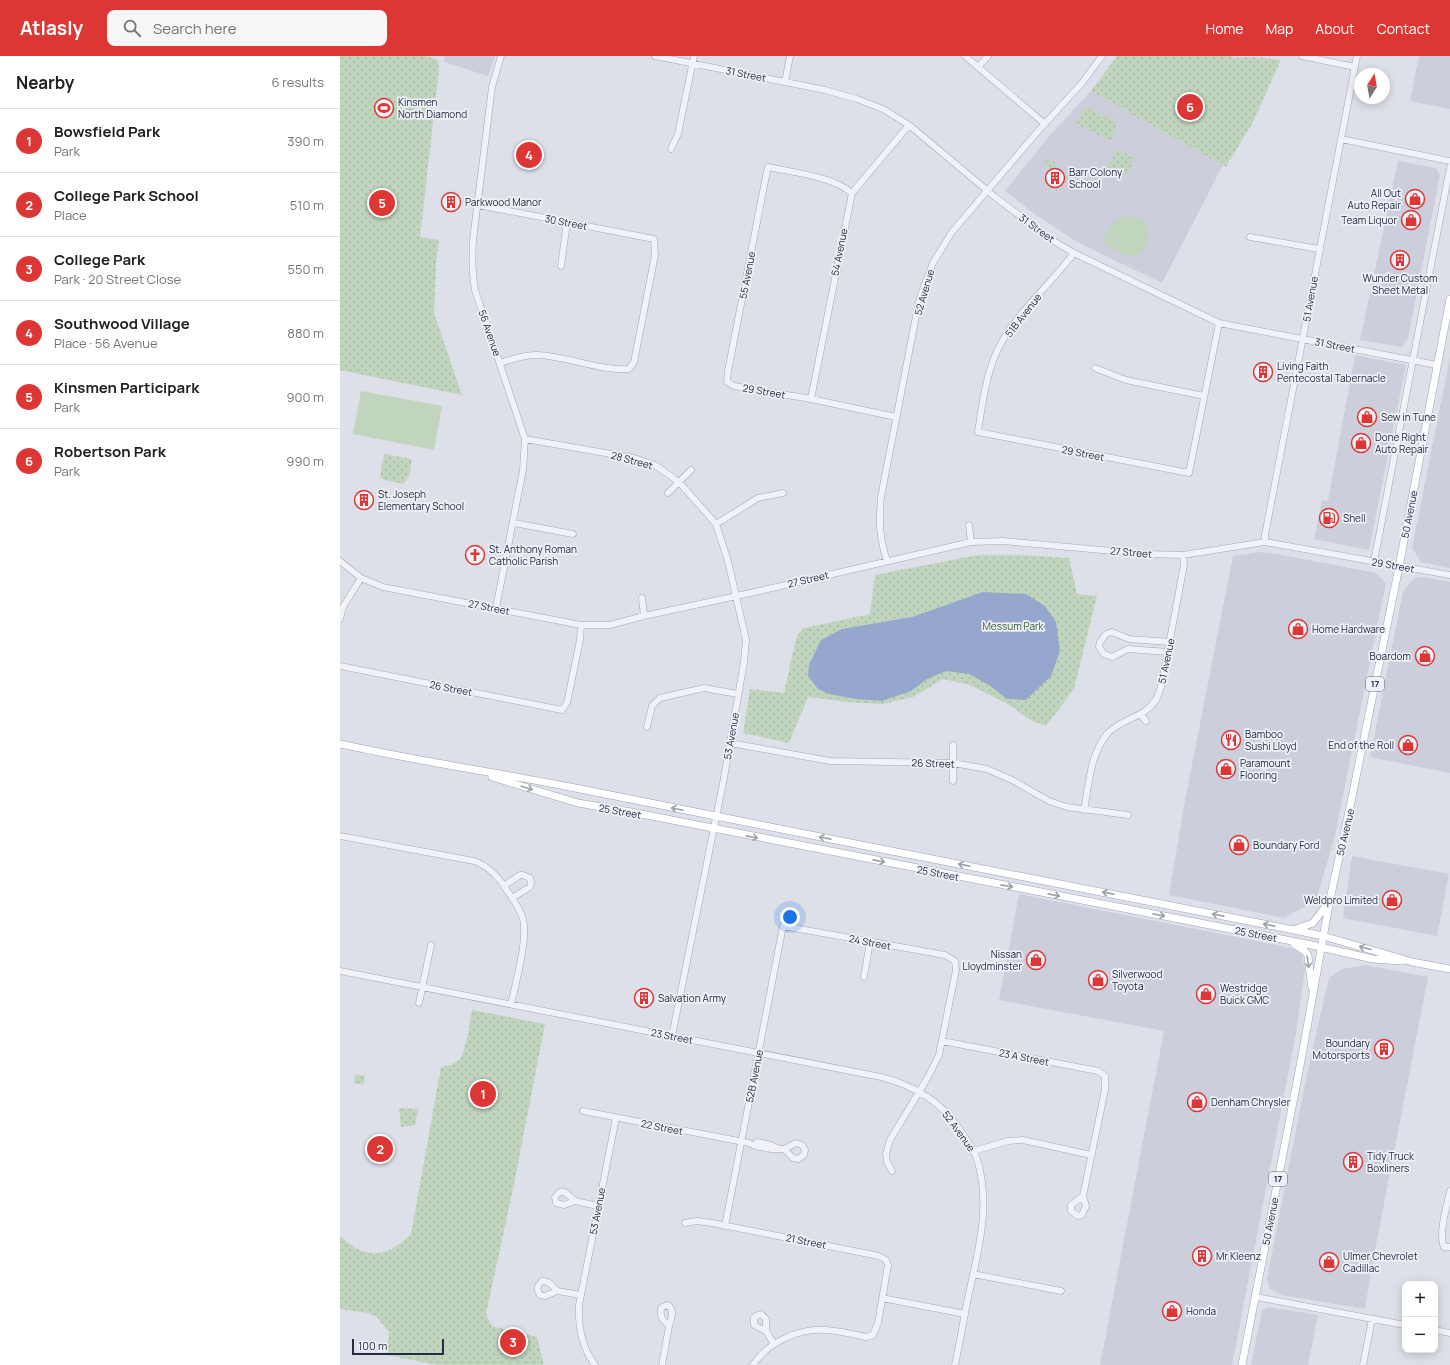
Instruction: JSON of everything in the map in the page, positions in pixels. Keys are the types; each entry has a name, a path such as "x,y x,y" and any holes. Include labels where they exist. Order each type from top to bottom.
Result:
{"main road":[{"name":"50 Avenue","path":"1242,1365 1330,899 1399,567 1450,299"},
{"name":"25 Street","path":"340,744 1016,874 1294,930 1323,936 1416,963"},
{"name":"25 Street","path":"340,747 368,750"},
{"name":"25 Street","path":"463,768 578,803 1286,940 1373,959 1416,963 1450,969"},
{"path":"1294,930 1313,923 1330,899"},
{"path":"1286,940 1299,946 1308,956 1312,994"}],"street":[{"name":"56 Avenue","path":"496,608 523,470 525,440 472,275 473,240 492,86 501,56"},
{"name":"31 Street","path":"656,56 825,90 857,99 883,109 909,125 1052,240 1074,253 1196,314 1219,323 1437,365"},
{"path":"671,149 678,134 694,56"},
{"path":"785,82 790,56"},
{"path":"965,56 1045,124"},
{"path":"978,67 988,56"},
{"name":"52 Avenue","path":"887,561 881,539 879,522 881,497 917,312 921,294 933,262 952,232 1082,83 1102,56"},
{"path":"1302,56 1355,67"},
{"name":"51 Avenue","path":"1265,542 1319,249 1357,56"},
{"name":"54 Avenue","path":"811,399 852,193 909,125"},
{"path":"1341,139 1450,161"},
{"path":"1374,562 1450,166"},
{"name":"55 Avenue","path":"727,382 768,167 830,180 852,193"},
{"name":"30 Street","path":"478,205 654,239 655,255 634,362 630,369 618,370 557,357 536,355 501,363"},
{"path":"561,266 567,222"},
{"path":"1250,237 1319,249"},
{"name":"51B Avenue","path":"978,432 985,391 998,349 1013,326 1074,253"},
{"path":"1095,368 1126,380 1204,396 1219,323"},
{"name":"29 Street","path":"727,382 734,386 811,399 896,417"},
{"name":"29 Street","path":"978,432 1188,473 1204,396"},
{"name":"28 Street","path":"525,440 634,458 655,465 679,482 716,524"},
{"path":"668,493 691,470"},
{"path":"716,524 758,498 783,493"},
{"path":"514,522 573,534"},
{"name":"53 Avenue","path":"672,1036 687,956 714,829 744,662 746,640 728,561 716,524"},
{"path":"969,525 971,542"},
{"name":"27 Street","path":"340,561 361,578 383,587 581,625 610,625 971,542 1003,541 1146,554 1183,555 1265,542"},
{"name":"29 Street","path":"1265,542 1450,575"},
{"name":"51 Avenue","path":"1084,810 1093,763 1099,748 1108,733 1140,714 1154,702 1161,687 1184,563 1183,555"},
{"path":"340,619 343,607 361,578"},
{"path":"642,598 644,616"},
{"name":"26 Street","path":"340,666 562,710 567,703 580,640 581,625"},
{"path":"1168,652 1128,648 1112,657 1104,654 1099,647 1100,642 1106,634 1112,632 1128,639 1170,642"},
{"path":"1128,639 1128,648"},
{"path":"1148,649 1149,640"},
{"path":"647,727 652,706 660,698 704,688 738,694"},
{"path":"1140,714 1146,721"},
{"name":"26 Street","path":"730,742 830,761 954,763 987,769 1067,808 1128,815"},
{"path":"953,745 953,781"},
{"path":"340,836 467,860 484,866 493,872 512,898 522,917 524,933 511,1004"},
{"path":"504,886 523,875 530,878 530,887 512,898"},
{"name":"24 Street","path":"783,926 945,956 955,961 956,970 942,1041"},
{"name":"52B Avenue","path":"725,1226 783,926"},
{"path":"864,977 870,942"},
{"path":"419,1003 431,945"},
{"name":"23 Street","path":"340,971 881,1077 907,1085 919,1092"},
{"path":"892,1171 887,1162 886,1154 890,1140 934,1067 939,1055 942,1041"},
{"name":"23 A Street","path":"942,1041 1098,1071 1105,1076 1105,1090 1091,1154"},
{"name":"52 Avenue","path":"919,1092 934,1102 950,1116 974,1151 982,1181 984,1208 955,1365"},
{"name":"22 Street","path":"583,1111 752,1144 756,1142 781,1149"},
{"name":"53 Avenue","path":"595,1365 583,1343 579,1322 579,1305 616,1118"},
{"path":"974,1151 1008,1140 1023,1140 1091,1154 1083,1196"},
{"path":"1447,1247 1442,1242 1442,1233 1450,1191"},
{"path":"575,1201 598,1206"},
{"name":"21 Street","path":"685,1223 697,1221 878,1256 886,1260 888,1265 882,1298"},
{"path":"973,1274 1061,1291"},
{"path":"557,1291 580,1295"},
{"path":"1256,1297 1402,1324"},
{"path":"753,1365 759,1357 774,1344 793,1335 814,1330 836,1331 866,1337 873,1335 878,1323 882,1298 965,1314"},
{"path":"1363,1365 1372,1318"},
{"path":"662,1365 669,1326"},
{"path":"766,1331 774,1344"},
{"path":"1438,1331 1450,1333"}],"shaded area":[{"path":"445,56 495,56 488,76 444,62"},
{"path":"1419,56 1450,56 1450,109 1410,101"},
{"path":"1091,91 1223,165 1162,283 1074,240 1036,215 1005,191 1051,134"},
{"path":"1398,161 1436,168 1440,175 1408,338 1402,347 1360,340"},
{"path":"1355,355 1406,365 1369,550 1314,539 1322,500 1328,501"},
{"path":"1450,357 1450,568 1421,562 1412,548"},
{"path":"1260,552 1376,573 1386,583 1334,840 1316,900 1284,918 1169,895 1186,795 1233,556"},
{"path":"1423,577 1450,582 1450,773 1370,757 1403,591 1415,578"},
{"path":"1352,856 1449,874 1437,936 1343,918"},
{"path":"1019,894 1282,946 1298,950 1302,955 1305,970 1296,1033 1232,1365 1100,1365 1164,1031 999,1000"},
{"path":"1365,965 1428,977 1365,1309 1282,1295 1270,1289 1267,1279 1313,1046 1329,978 1342,969"},
{"path":"1268,1307 1318,1315 1308,1365 1251,1365 1262,1310"}],"green space":[{"path":"340,56 425,56 438,60 439,69 420,237 439,240 436,262 434,313 462,395 340,370"},
{"path":"1117,56 1229,56 1237,58 1253,57 1281,60 1253,122 1226,167 1091,91"},
{"path":"1085,107 1118,123 1110,141 1076,124"},
{"path":"1117,149 1135,158 1126,176 1108,167"},
{"path":"1047,159 1057,163 1053,170 1044,165"},
{"path":"1126,216 1137,218 1144,222 1148,228 1147,243 1138,254 1131,256 1121,253 1105,244 1104,236 1116,219"},
{"path":"361,391 442,406 434,450 353,434"},
{"path":"384,454 412,459 409,476 403,484 384,480 380,476"},
{"name":"Messum Park","path":"978,555 1022,555 1069,558 1077,594 1097,596 1074,689 1046,726 1032,721 1006,703 970,685 943,679 913,697 883,704 846,702 808,697 789,743 743,733 750,689 784,693 796,639 798,634 804,628 870,614 875,575"},
{"path":"472,1010 545,1024 513,1189 486,1314 492,1326 537,1337 544,1365 437,1365 387,1355 389,1332 377,1317 368,1313 340,1309 340,1236 349,1244 358,1249 367,1253 376,1253 384,1252 393,1248 411,1234 441,1067 455,1063 459,1060 464,1051"},
{"path":"355,1074 365,1076 363,1085 354,1083"},
{"path":"399,1108 418,1109 415,1125 401,1127"}],"water":[{"path":"983,592 1026,594 1045,606 1056,622 1060,651 1051,676 1026,700 1007,699 989,685 969,674 946,671 927,679 911,691 882,701 856,699 829,694 818,689 808,676 809,665 821,640 842,629 912,617"}],"place":[{"name":"Robertson Park","path":"1190,107"},
{"name":"Kinsmen North Diamond","path":"384,108"},
{"name":"Southwood Village","path":"529,155"},
{"name":"Barr Colony School","path":"1055,178"},
{"name":"All Out Auto Repair","path":"1415,199"},
{"name":"Parkwood Manor","path":"451,202"},
{"name":"Kinsmen Participark","path":"382,203"},
{"name":"Team Liquor","path":"1411,220"},
{"name":"Wunder Custom Sheet Metal","path":"1400,260"},
{"name":"Living Faith Pentecostal Tabernacle","path":"1263,372"},
{"name":"Sew in Tune","path":"1367,417"},
{"name":"Done Right Auto Repair","path":"1361,443"},
{"name":"St. Joseph Elementary School","path":"364,500"},
{"name":"Shell","path":"1329,518"},
{"name":"St. Anthony Roman Catholic Parish","path":"475,555"},
{"name":"Home Hardware","path":"1298,629"},
{"name":"Boardom","path":"1425,656"},
{"name":"Bamboo Sushi Lloyd","path":"1231,740"},
{"name":"End of the Roll","path":"1408,745"},
{"name":"Paramount Flooring","path":"1226,769"},
{"name":"Boundary Ford","path":"1239,845"},
{"name":"Weldpro Limited","path":"1392,900"},
{"name":"Nissan Lloydminster","path":"1036,960"},
{"name":"Silverwood Toyota","path":"1098,980"},
{"name":"Westridge Buick GMC","path":"1206,994"},
{"name":"Salvation Army","path":"644,998"},
{"name":"Boundary Motorsports","path":"1384,1049"},
{"name":"Bowsfield Park","path":"483,1094"},
{"name":"Denham Chrysler","path":"1197,1102"},
{"name":"College Park School","path":"380,1149"},
{"name":"Tidy Truck Boxliners","path":"1353,1162"},
{"name":"Mr Kleenz","path":"1202,1256"},
{"name":"Ulmer Chevrolet Cadillac","path":"1329,1262"},
{"name":"Honda","path":"1172,1311"},
{"name":"College Park","path":"513,1342"}]}
